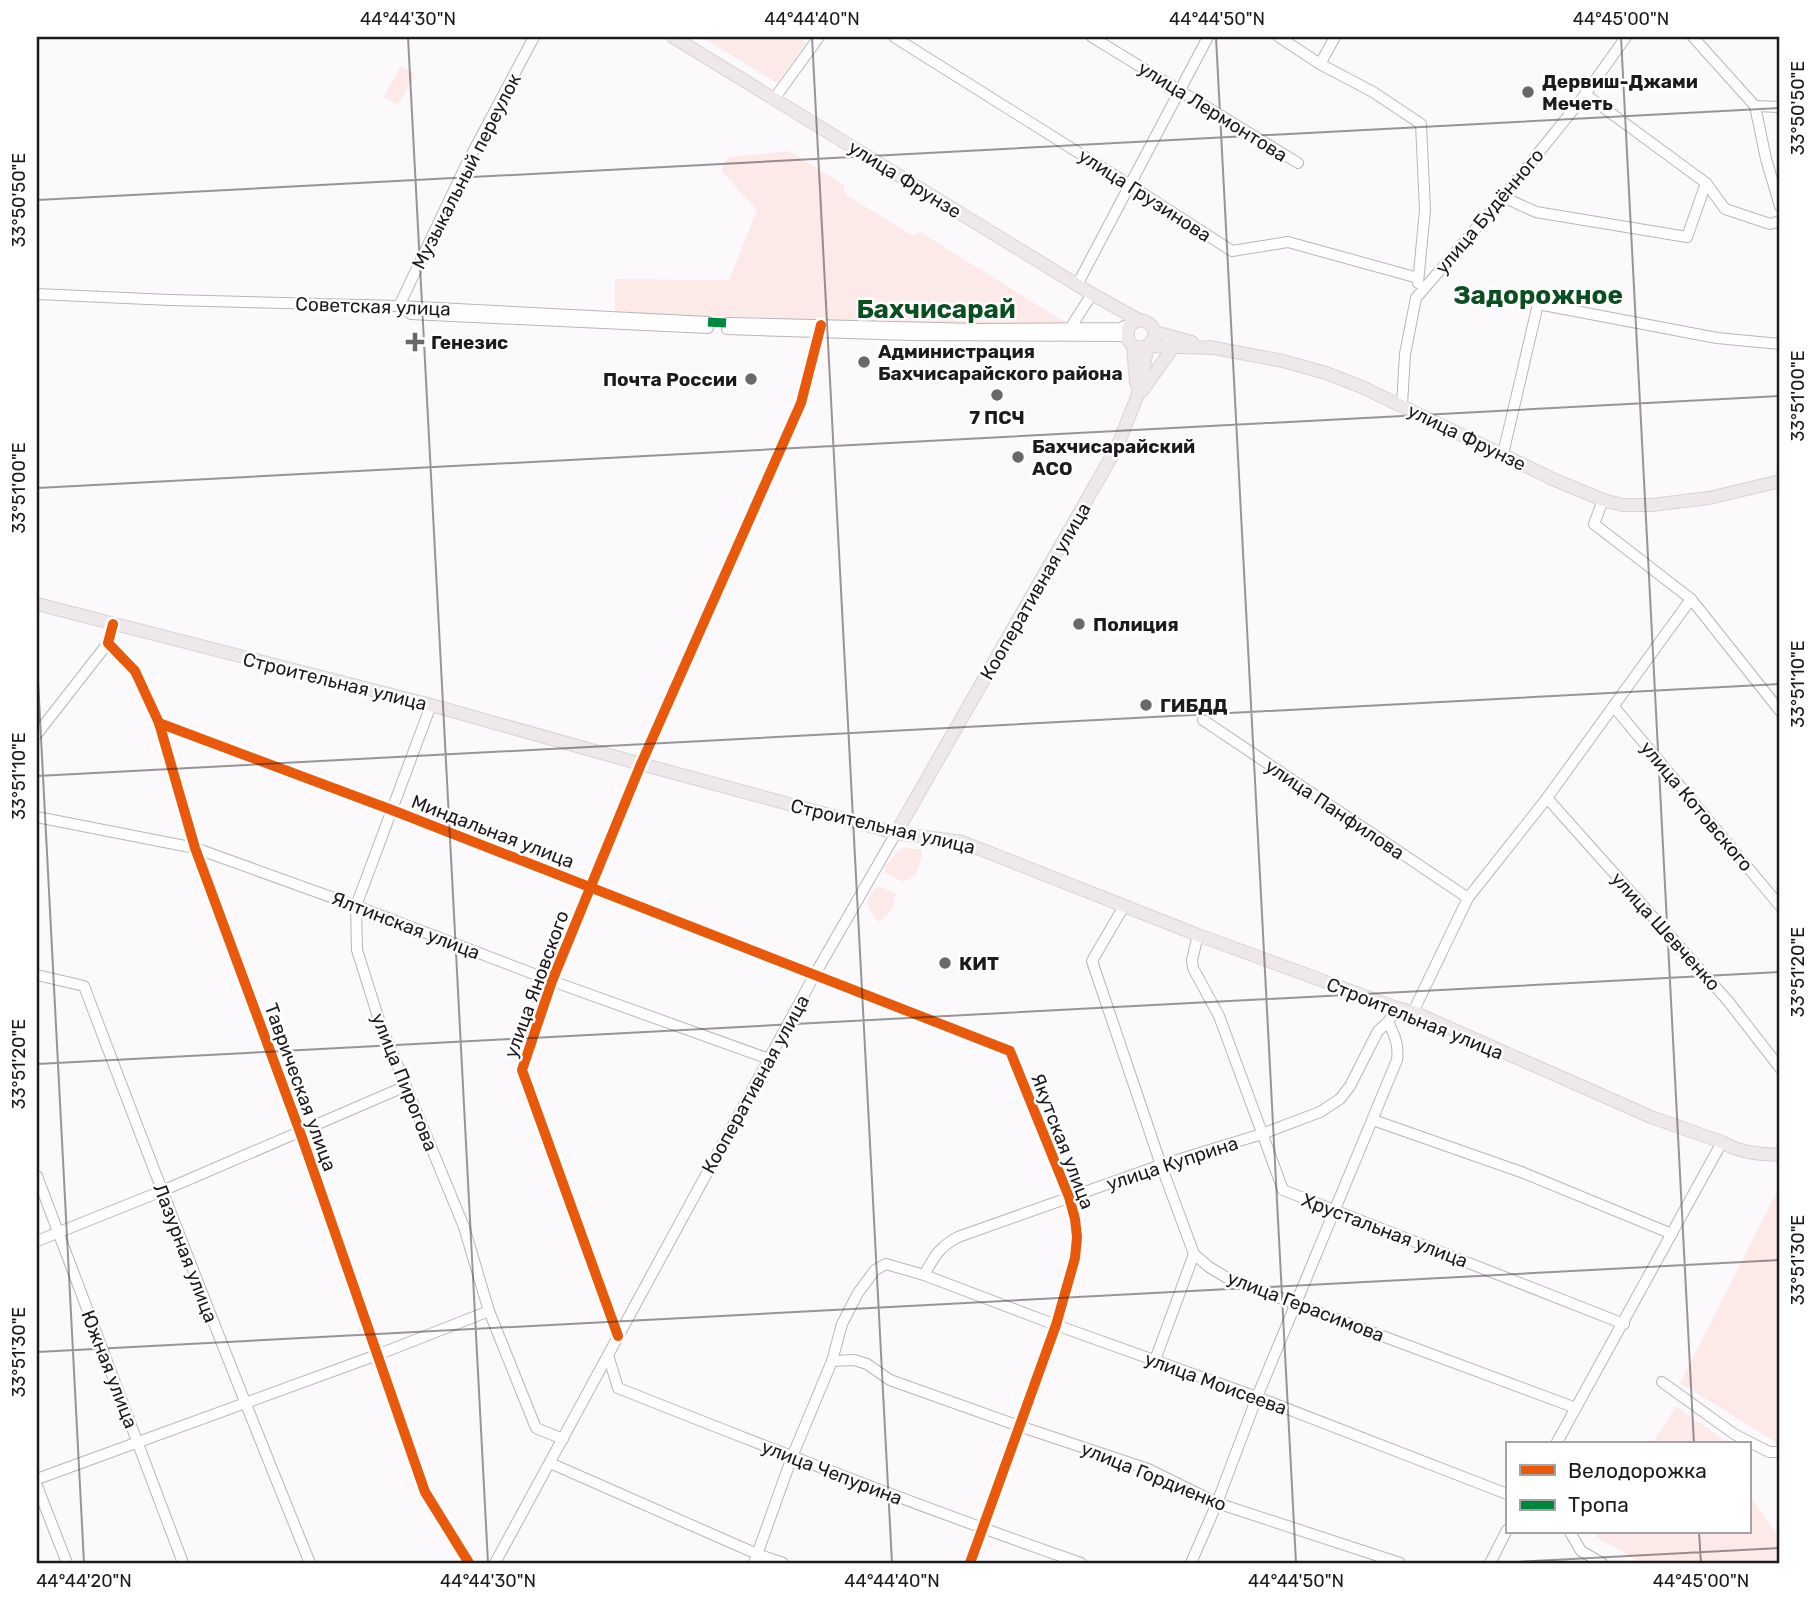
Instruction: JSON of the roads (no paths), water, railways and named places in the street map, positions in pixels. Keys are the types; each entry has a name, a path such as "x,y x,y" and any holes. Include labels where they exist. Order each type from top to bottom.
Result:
{"main road":[{"name":"улица Фрунзе","path":"673,37 1092,294 1132,330 1148,321 1155,332 1326,373 1402,405 1555,480 1603,500 1623,505 1709,498 1780,481"},
{"path":"1132,330 1142,348 1215,348"},
{"path":"1132,330 1137,397"},
{"name":"Кооперативная улица","path":"897,833 1117,447 1137,397 1148,346 1155,332"},
{"path":"1137,397 1174,346"},
{"name":"Строительная улица","path":"37,604 430,705 897,833 962,842 1198,935 1397,1009 1413,1012 1651,1117 1745,1153 1780,1155"}],"street":[{"name":"Музыкальный переулок","path":"399,306 466,165 534,37"},
{"path":"774,99 820,37"},
{"name":"улица Грузинова","path":"894,37 1232,251 1288,242 1418,278"},
{"name":"улица Лермонтова","path":"1092,37 1297,163"},
{"path":"1077,285 1209,37"},
{"path":"1279,37 1320,64 1373,92 1421,124 1425,210 1416,298"},
{"path":"1320,64 1335,37"},
{"name":"улица Будённого","path":"1402,405 1405,354 1416,298 1503,197 1585,94 1626,37"},
{"path":"1693,37 1755,106 1766,159 1780,206"},
{"path":"1585,94 1706,183 1725,209 1770,224 1780,222"},
{"path":"1755,106 1780,107"},
{"path":"1503,197 1536,212 1687,237 1706,183"},
{"name":"Советская улица","path":"37,294 399,306 708,322"},
{"path":"1068,332 1092,294"},
{"path":"1503,454 1538,304 1717,338 1780,344"},
{"path":"728,323 727,329 977,329 1068,332 1120,328 1132,330"},
{"name":"улица Яновского","path":"618,1336 522,1070 551,981 641,764 801,403 820,329"},
{"path":"1603,500 1594,524 1690,599 1780,710"},
{"path":"1413,1012 1468,898 1547,798 1690,599"},
{"path":"37,733 108,643 113,624"},
{"name":"Таврическая улица","path":"108,643 135,671 159,723 195,848 300,1132 425,1492 469,1563"},
{"name":"улица Пирогова","path":"430,705 356,906 357,950 380,1023 464,1227 489,1311 536,1428 563,1439"},
{"name":"улица Котовского","path":"1614,707 1780,906"},
{"name":"улица Панфилова","path":"1203,720 1468,898"},
{"name":"Миндальная улица","path":"159,723 391,810 814,976"},
{"name":"улица Шевченко","path":"1547,798 1728,1001 1780,1068"},
{"name":"Ялтинская улица","path":"37,817 195,848 769,1059"},
{"name":"Кооперативная улица","path":"495,1563 814,976 897,833"},
{"path":"1124,905 1092,961 1161,1166 1194,1254 1155,1360"},
{"name":"Хрустальная улица","path":"1198,935 1192,960 1193,968 1219,1016 1283,1190 1624,1324"},
{"name":"Лазурная улица","path":"37,975 84,986 244,1402 310,1563"},
{"name":"Якутская улица","path":"814,976 1010,1051 1069,1197 1075,1219 1075,1258 1056,1325 970,1563"},
{"name":"улица Куприна","path":"923,1275 939,1250 958,1237 1320,1112 1340,1099 1350,1086 1378,1031 1397,1009"},
{"path":"1191,1563 1397,1060 1397,1039 1388,1022"},
{"path":"37,1241 162,1191 406,1086"},
{"path":"1373,1120 1524,1173 1672,1234"},
{"path":"1557,1442 1722,1142"},
{"name":"Южная улица","path":"37,1175 183,1563"},
{"name":"улица Герасимова","path":"1194,1254 1229,1279 1577,1408"},
{"path":"756,1559 792,1457 832,1361 842,1324 858,1293 880,1266 892,1265 923,1275"},
{"name":"улица Моисеева","path":"923,1275 1257,1397 1506,1493"},
{"path":"37,1479 377,1355 489,1311"},
{"name":"улица Чепурина","path":"608,1355 618,1388 792,1457 1081,1563"},
{"name":"улица Гордиенко","path":"832,1361 853,1360 867,1364 890,1380 1148,1469 1217,1503 1400,1563"},
{"path":"1662,1382 1734,1434 1750,1442"},
{"path":"1750,1442 1769,1452 1780,1452"},
{"path":"550,1462 756,1559 783,1563"},
{"path":"37,1486 67,1563"},
{"path":"1490,1563 1506,1532"},
{"path":"1571,1534 1581,1551 1602,1563"}],"place":[{"name":"Дервиш-Джами Мечеть","path":"1528,92"},
{"name":"Генезис","path":"415,342"},
{"name":"Администрация Бахчисарайского района","path":"864,362"},
{"name":"Почта России","path":"751,379"},
{"name":"7 ПСЧ","path":"997,395"},
{"name":"Бахчисарайский АСО","path":"1018,457"},
{"name":"Полиция","path":"1079,624"},
{"name":"ГИБДД","path":"1146,705"},
{"name":"КИТ","path":"945,963"}],"district":[{"name":"Задорожное","path":"1538,295"},
{"name":"Бахчисарай","path":"936,309"}]}
